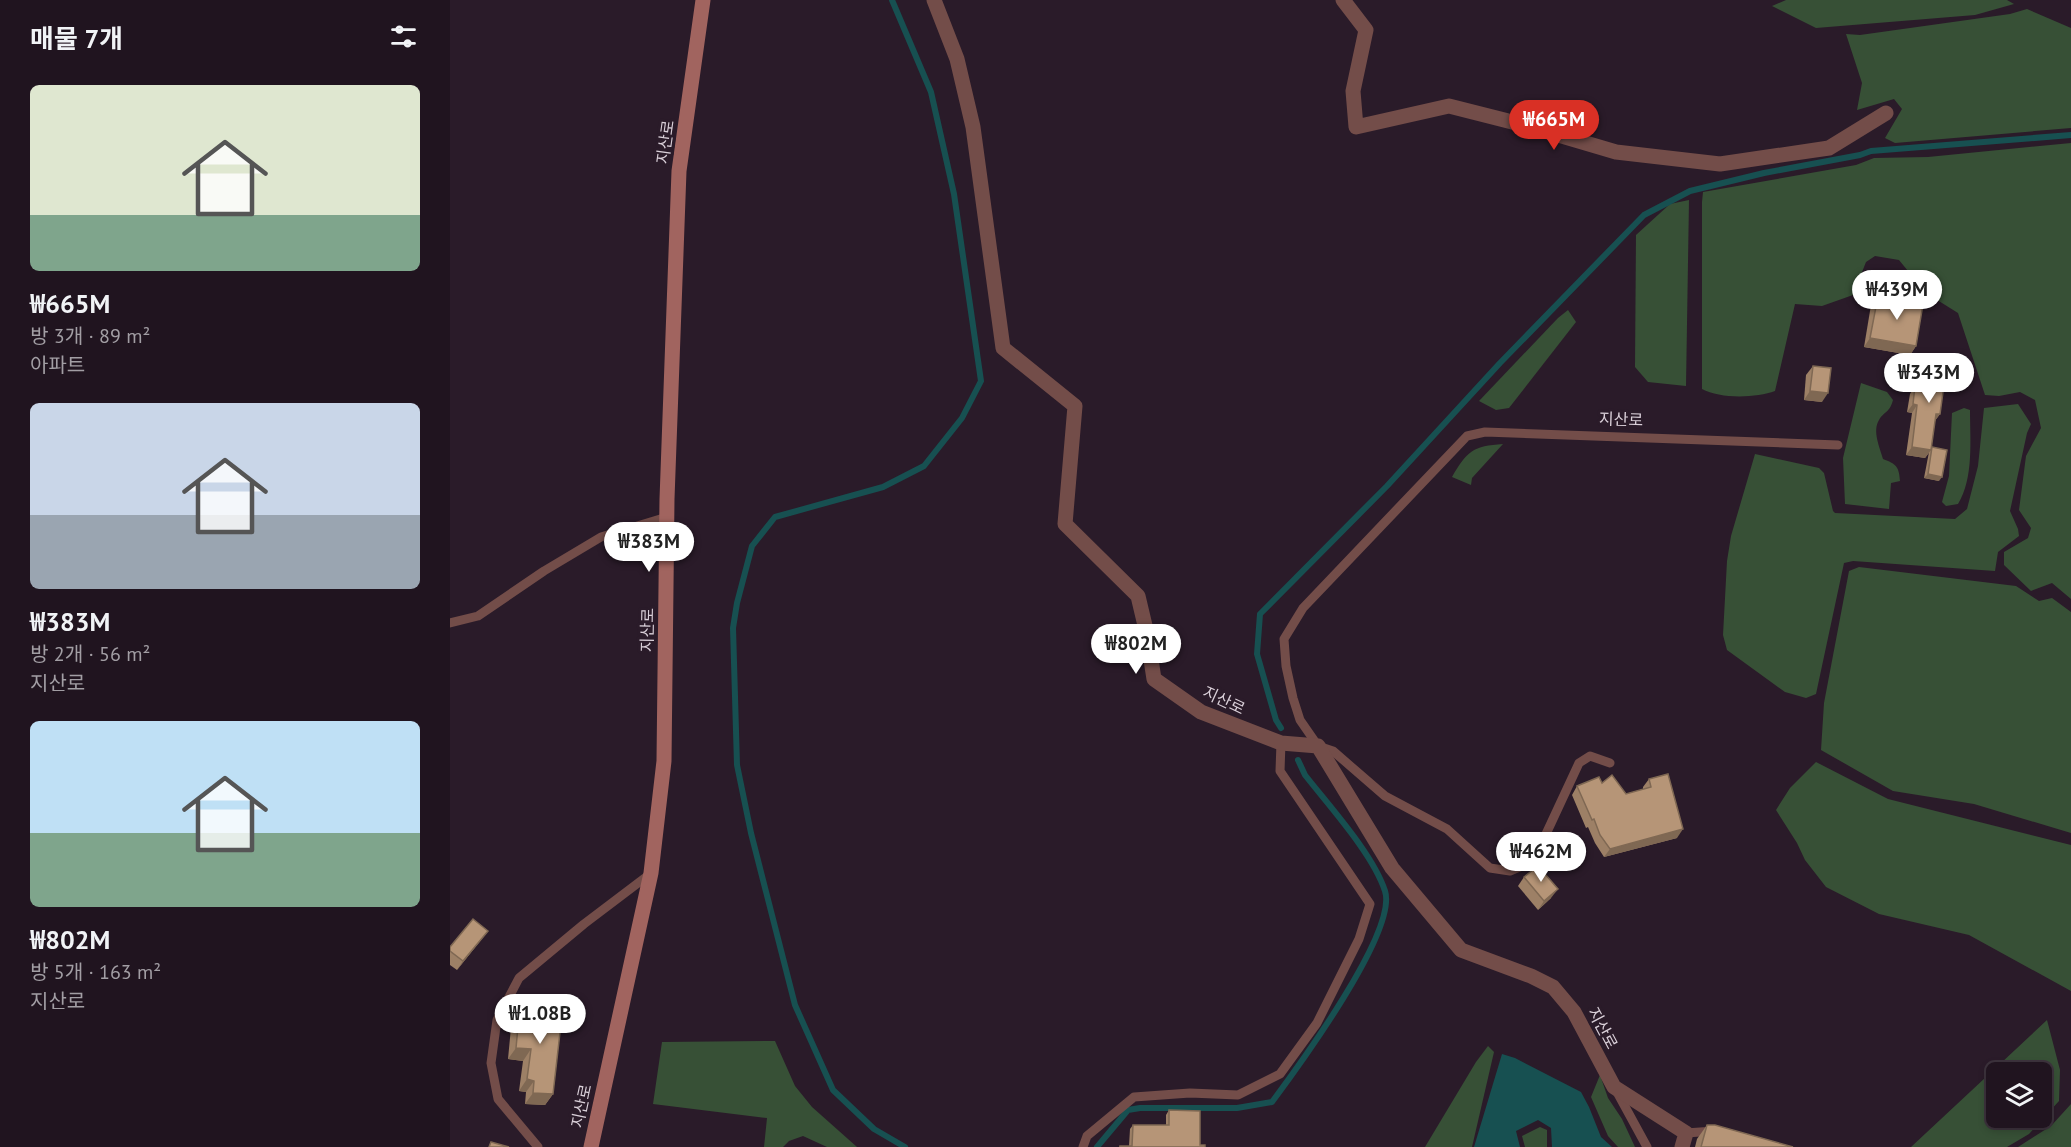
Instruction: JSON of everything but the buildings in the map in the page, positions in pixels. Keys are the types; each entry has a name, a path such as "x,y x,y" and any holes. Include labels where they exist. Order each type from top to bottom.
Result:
{"main road":[{"name":"지산로","path":"591,1147 651,873 664,761 667,517 679,171 703,0"}],"street":[{"name":"지산로","path":"934,0 957,59 973,127 1004,348 1075,406 1065,524 1138,596 1154,679 1201,712 1281,743 1318,746 1392,868 1461,950 1532,976 1552,987 1574,1012 1614,1087 1684,1140"},
{"path":"1343,0 1366,30 1353,91 1356,128 1449,106 1616,152 1720,164 1828,148 1886,113"}],"lane":[{"name":"지산로","path":"1610,763 1590,756 1579,763 1546,834 1524,865 1510,871 1490,868 1447,829 1385,796 1333,751 1318,746 1300,720 1293,699 1286,666 1284,639 1303,608 1467,436 1497,432 1838,445"},
{"path":"450,623 478,616 544,571 602,537 667,517"},
{"path":"1083,1147 1087,1136 1134,1097 1190,1093 1238,1095 1280,1074 1317,1023 1359,939 1370,904 1280,771 1281,743"},
{"path":"538,1147 498,1099 491,1063 497,1020 519,978 651,873"},
{"path":"1614,1087 1647,1147"},
{"path":"1684,1140 1720,1131"}],"shaded area":[{"path":"1786,0 2007,0 2014,4 1975,15 1816,28 1772,6"},
{"path":"2027,9 2071,28 2071,128 1895,143 1885,138 1902,109 1894,99 1857,110 1862,83 1846,34 1860,35 2010,14"},
{"path":"2071,143 2071,599 2052,583 2031,591 2004,565 2004,552 2028,538 2031,528 2019,510 2026,456 2041,428 2035,400 2020,392 1999,396 1985,395 1958,313 1926,293 1899,260 1875,256 1866,262 1853,295 1822,306 1795,304 1775,391 1738,396 1718,395 1702,389 1702,202 1703,192 1856,165 1874,158 1928,157"},
{"path":"1689,200 1686,386 1648,382 1635,367 1636,235 1670,204"},
{"path":"1568,310 1576,322 1509,408 1496,410 1479,401 1558,318"},
{"path":"1861,383 1887,392 1893,400 1890,408 1879,420 1876,429 1883,459 1896,466 1900,476 1900,481 1891,483 1889,509 1845,504 1843,458"},
{"path":"2018,404 2031,424 2010,511 2019,536 1998,552 1995,571 1853,561 1844,563 1816,694 1806,698 1785,692 1727,650 1723,635 1727,561 1731,536 1755,454 1819,468 1824,473 1835,513 1955,519 1967,509 1978,466 1984,408"},
{"path":"1964,408 1970,410 1967,483 1958,504 1946,506 1942,502 1949,476 1952,413"},
{"path":"1503,444 1472,478 1471,485 1452,477 1462,461 1478,448"},
{"path":"1859,567 2016,586 2039,601 2052,598 2071,612 2071,833 1974,804 1893,791 1821,750 1824,703 1849,571"},
{"path":"1816,762 1888,799 2071,845 2071,991 1969,935 1879,914 1826,887 1805,860 1776,810 1790,788"},
{"path":"2047,1020 2060,1070 2059,1101 2052,1109 2052,1062 2002,1062"},
{"path":"775,1041 795,1086 812,1107 857,1147 827,1147 803,1136 789,1141 783,1147 764,1147 767,1118 653,1104 662,1042"},
{"path":"1488,1046 1494,1052 1472,1147 1425,1147 1476,1062"},
{"path":"1502,1054 1515,1058 1581,1092 1601,1137 1612,1147 1552,1147 1551,1128 1538,1120 1516,1131 1520,1147 1474,1147"},
{"path":"1600,1075 1608,1098 1622,1119 1635,1147 1618,1147 1608,1136 1591,1097"},
{"path":"1986,1077 1986,1128 2034,1128 2029,1134 2007,1147 1911,1147"},
{"path":"2071,1104 2071,1147 2018,1147 2048,1128 2052,1128 2052,1125"},
{"path":"1540,1127 1547,1130 1547,1147 1525,1147 1522,1136"}],"waterway":[{"path":"892,0 931,92 954,194 981,381 962,418 924,466 883,487 775,517 752,546 733,628 737,765 751,833 795,1005 833,1090 874,1129 905,1147"},
{"path":"1281,728 1276,720 1257,654 1260,614 1387,486 1500,363 1644,215 1690,191 1871,151 2071,135"},
{"path":"1097,1147 1128,1110 1237,1108 1272,1102 1323,1030 1362,966 1385,910 1385,891 1361,846 1305,775 1298,760"}]}
